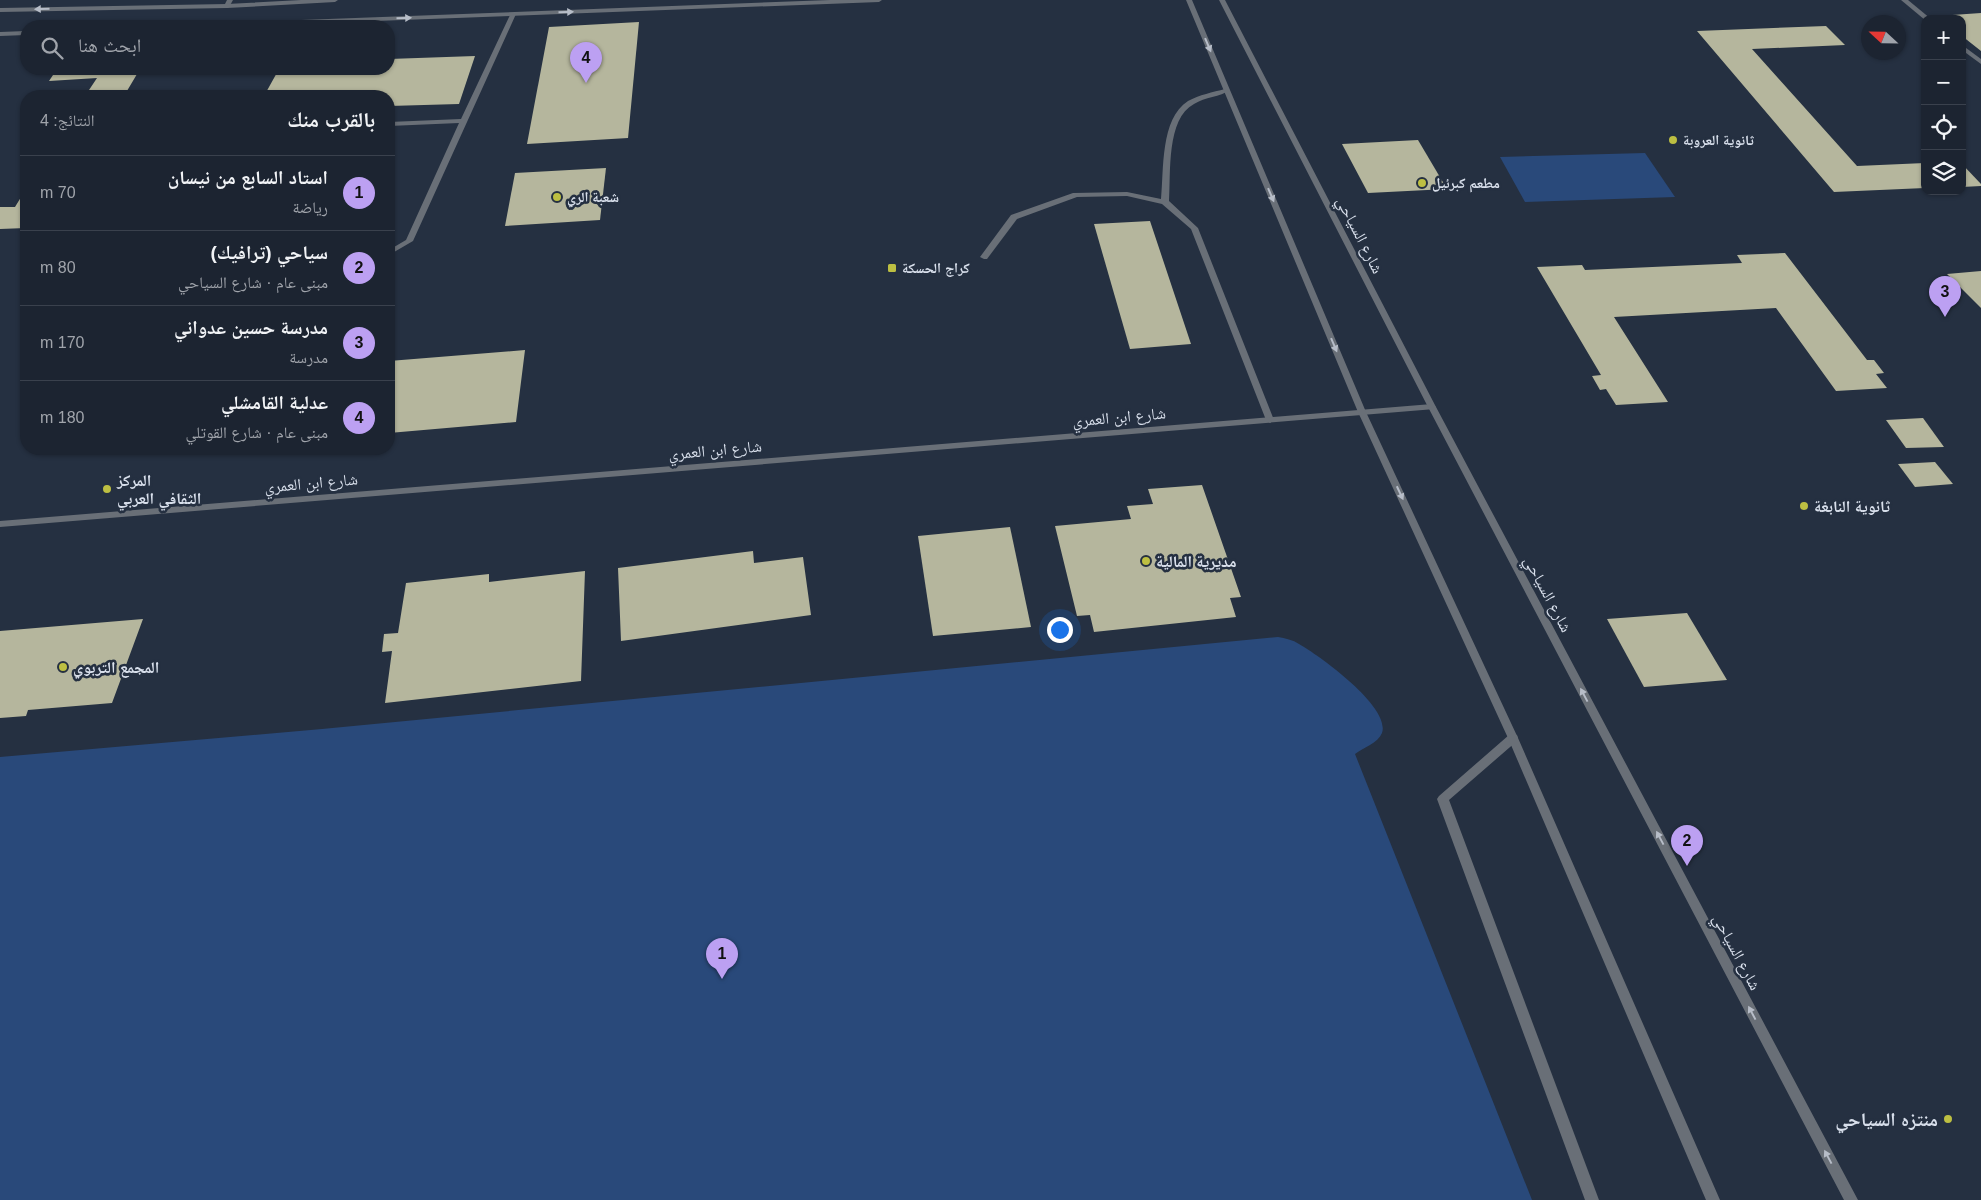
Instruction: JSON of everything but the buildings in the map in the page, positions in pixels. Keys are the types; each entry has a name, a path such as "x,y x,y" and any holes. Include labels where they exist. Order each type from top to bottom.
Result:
{"street":[{"path":"0,10 335,0"},
{"path":"356,20 879,0"},
{"path":"1189,0 1362,412 1513,738 1713,1200"},
{"name":"شارع السياحي","path":"1222,0 1432,407 1850,1200"},
{"path":"1904,0 1923,15"},
{"path":"395,249 409,241 513,14"},
{"path":"0,34 20,33"},
{"path":"1966,50 1981,62"},
{"path":"1166,202 1168,143 1178,113 1188,103 1227,90"},
{"path":"395,124 464,121"},
{"path":"984,257 1014,217 1076,195 1127,194 1166,202 1194,228 1270,420"},
{"name":"شارع ابن العمري","path":"0,524 1432,407"},
{"path":"1513,738 1443,799 1592,1200"}],"shaded area":[{"path":"1645,153 1675,197 1525,202 1500,157"},
{"path":"1278,637 1289,639 1309,650 1352,683 1376,710 1382,722 1380,737 1355,754 1532,1200 0,1200 0,757 322,729"}],"place":[{"name":"عدلية القامشلي","path":"586,83"},
{"name":"ثانوية العروبة","path":"1673,140"},
{"name":"مطعم كبرئيل","path":"1422,183"},
{"name":"شعبة الري","path":"557,197"},
{"name":"كراج الحسكة","path":"892,268"},
{"name":"مدرسة حسين عدواني","path":"1945,317"},
{"name":"المركز الثقافي العربي","path":"107,489"},
{"name":"ثانوية النابغة","path":"1804,506"},
{"name":"مديرية المالية","path":"1146,561"},
{"name":"المجمع التربوي","path":"63,667"},
{"name":"سياحي (ترافيك)","path":"1687,866"},
{"name":"استاد السابع من نيسان","path":"722,979"},
{"name":"منتزه السياحي","path":"1948,1119"}]}
